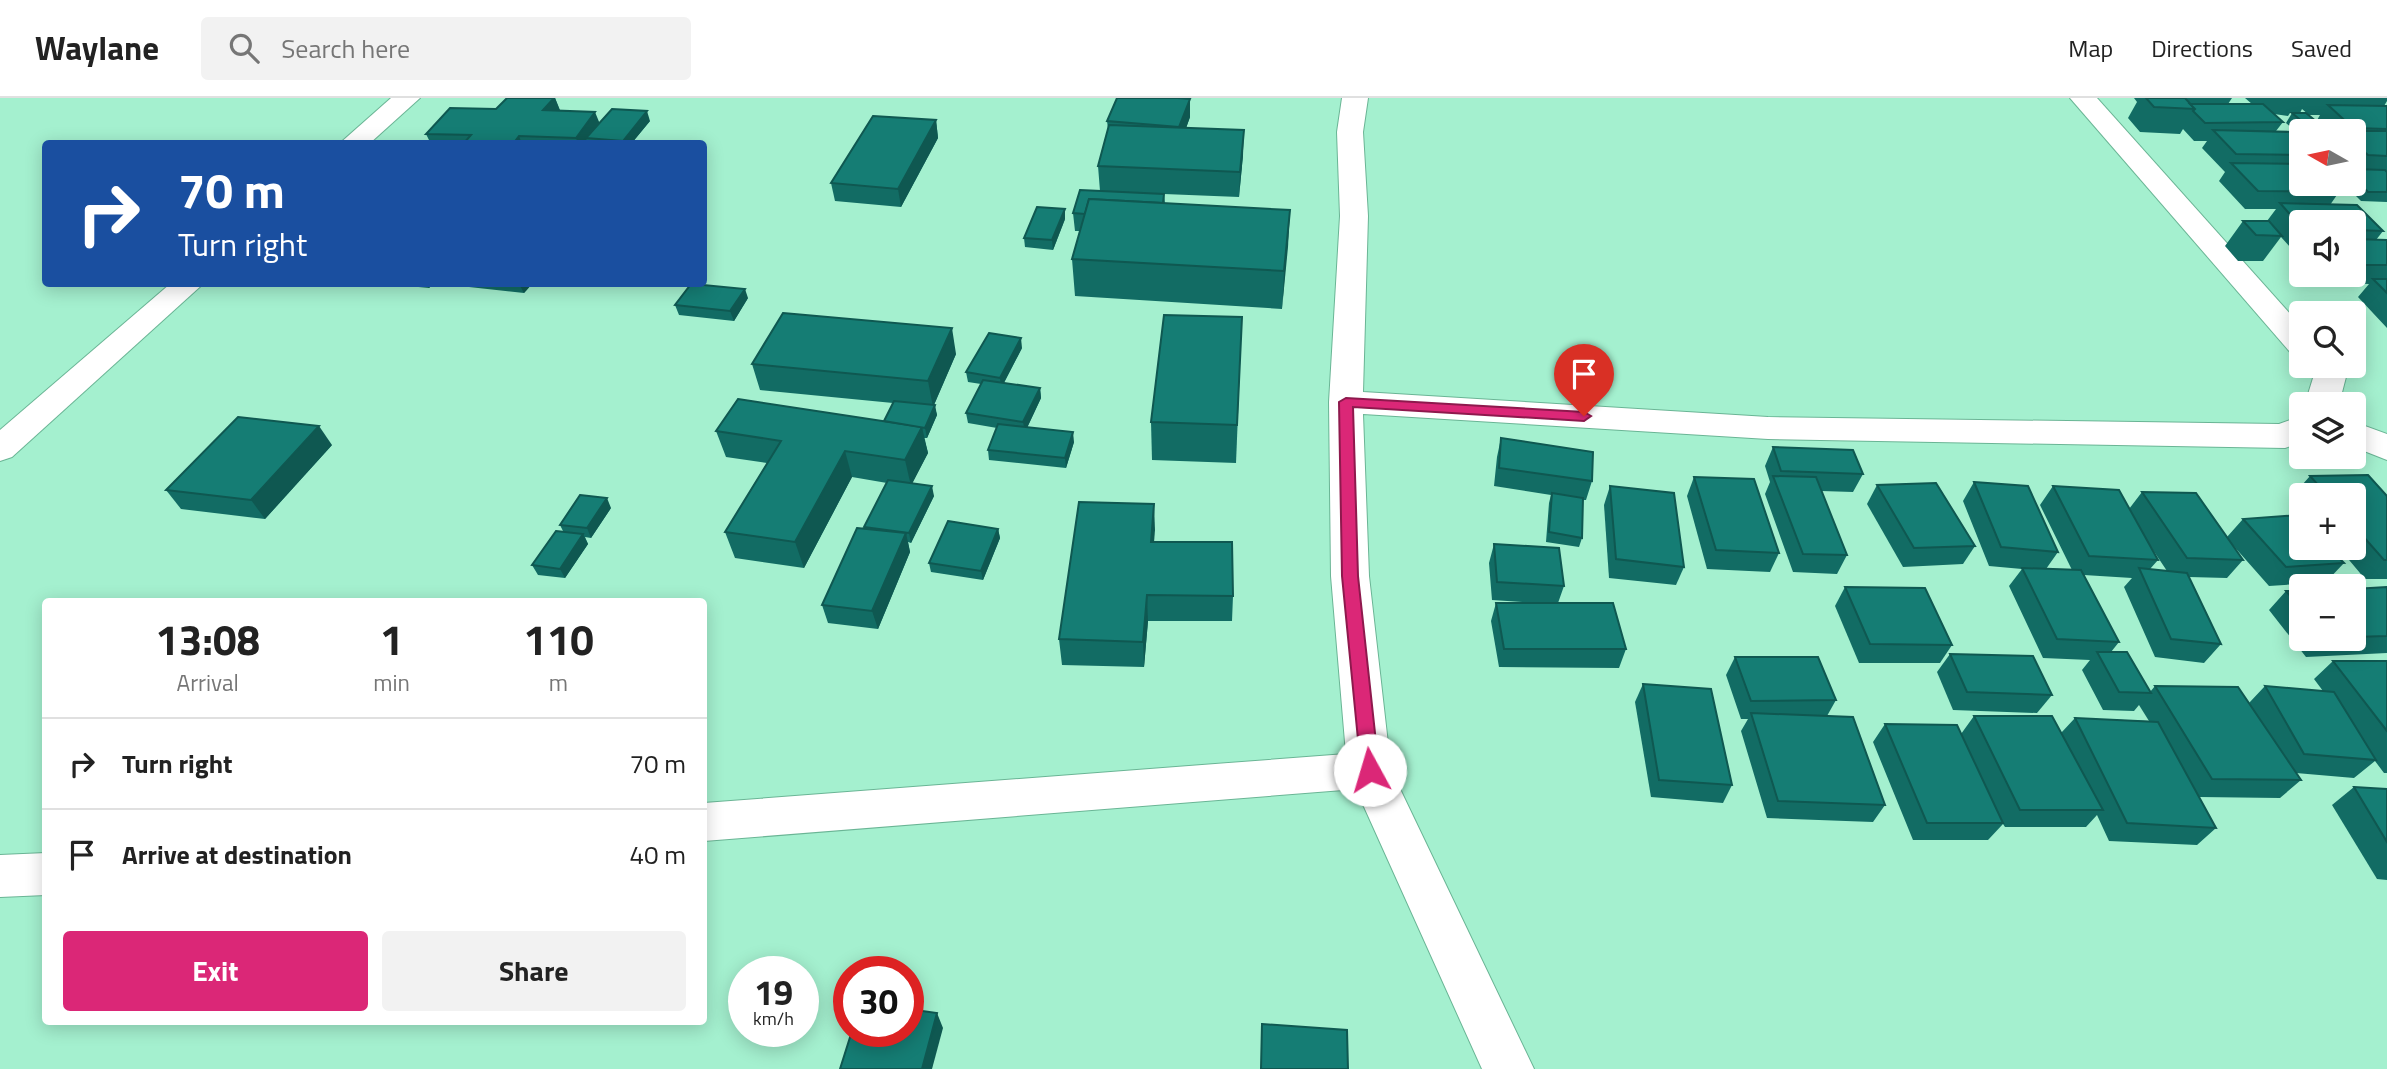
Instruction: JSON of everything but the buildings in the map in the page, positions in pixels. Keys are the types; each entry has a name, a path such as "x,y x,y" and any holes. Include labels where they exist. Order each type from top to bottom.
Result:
{"street":[{"path":"357,140 407,98"},
{"path":"1355,98 1350,132 1354,216 1346,402 1350,576 1370,770 1508,1069"},
{"path":"2083,98 2289,331"},
{"path":"0,449 185,287"},
{"path":"1346,402 1768,428 2285,436 2289,434"},
{"path":"2366,438 2387,448"},
{"path":"707,822 1370,770"},
{"path":"0,876 42,873"}],"route":[{"path":"1370,770 1350,576 1346,402 1584,416"}]}
